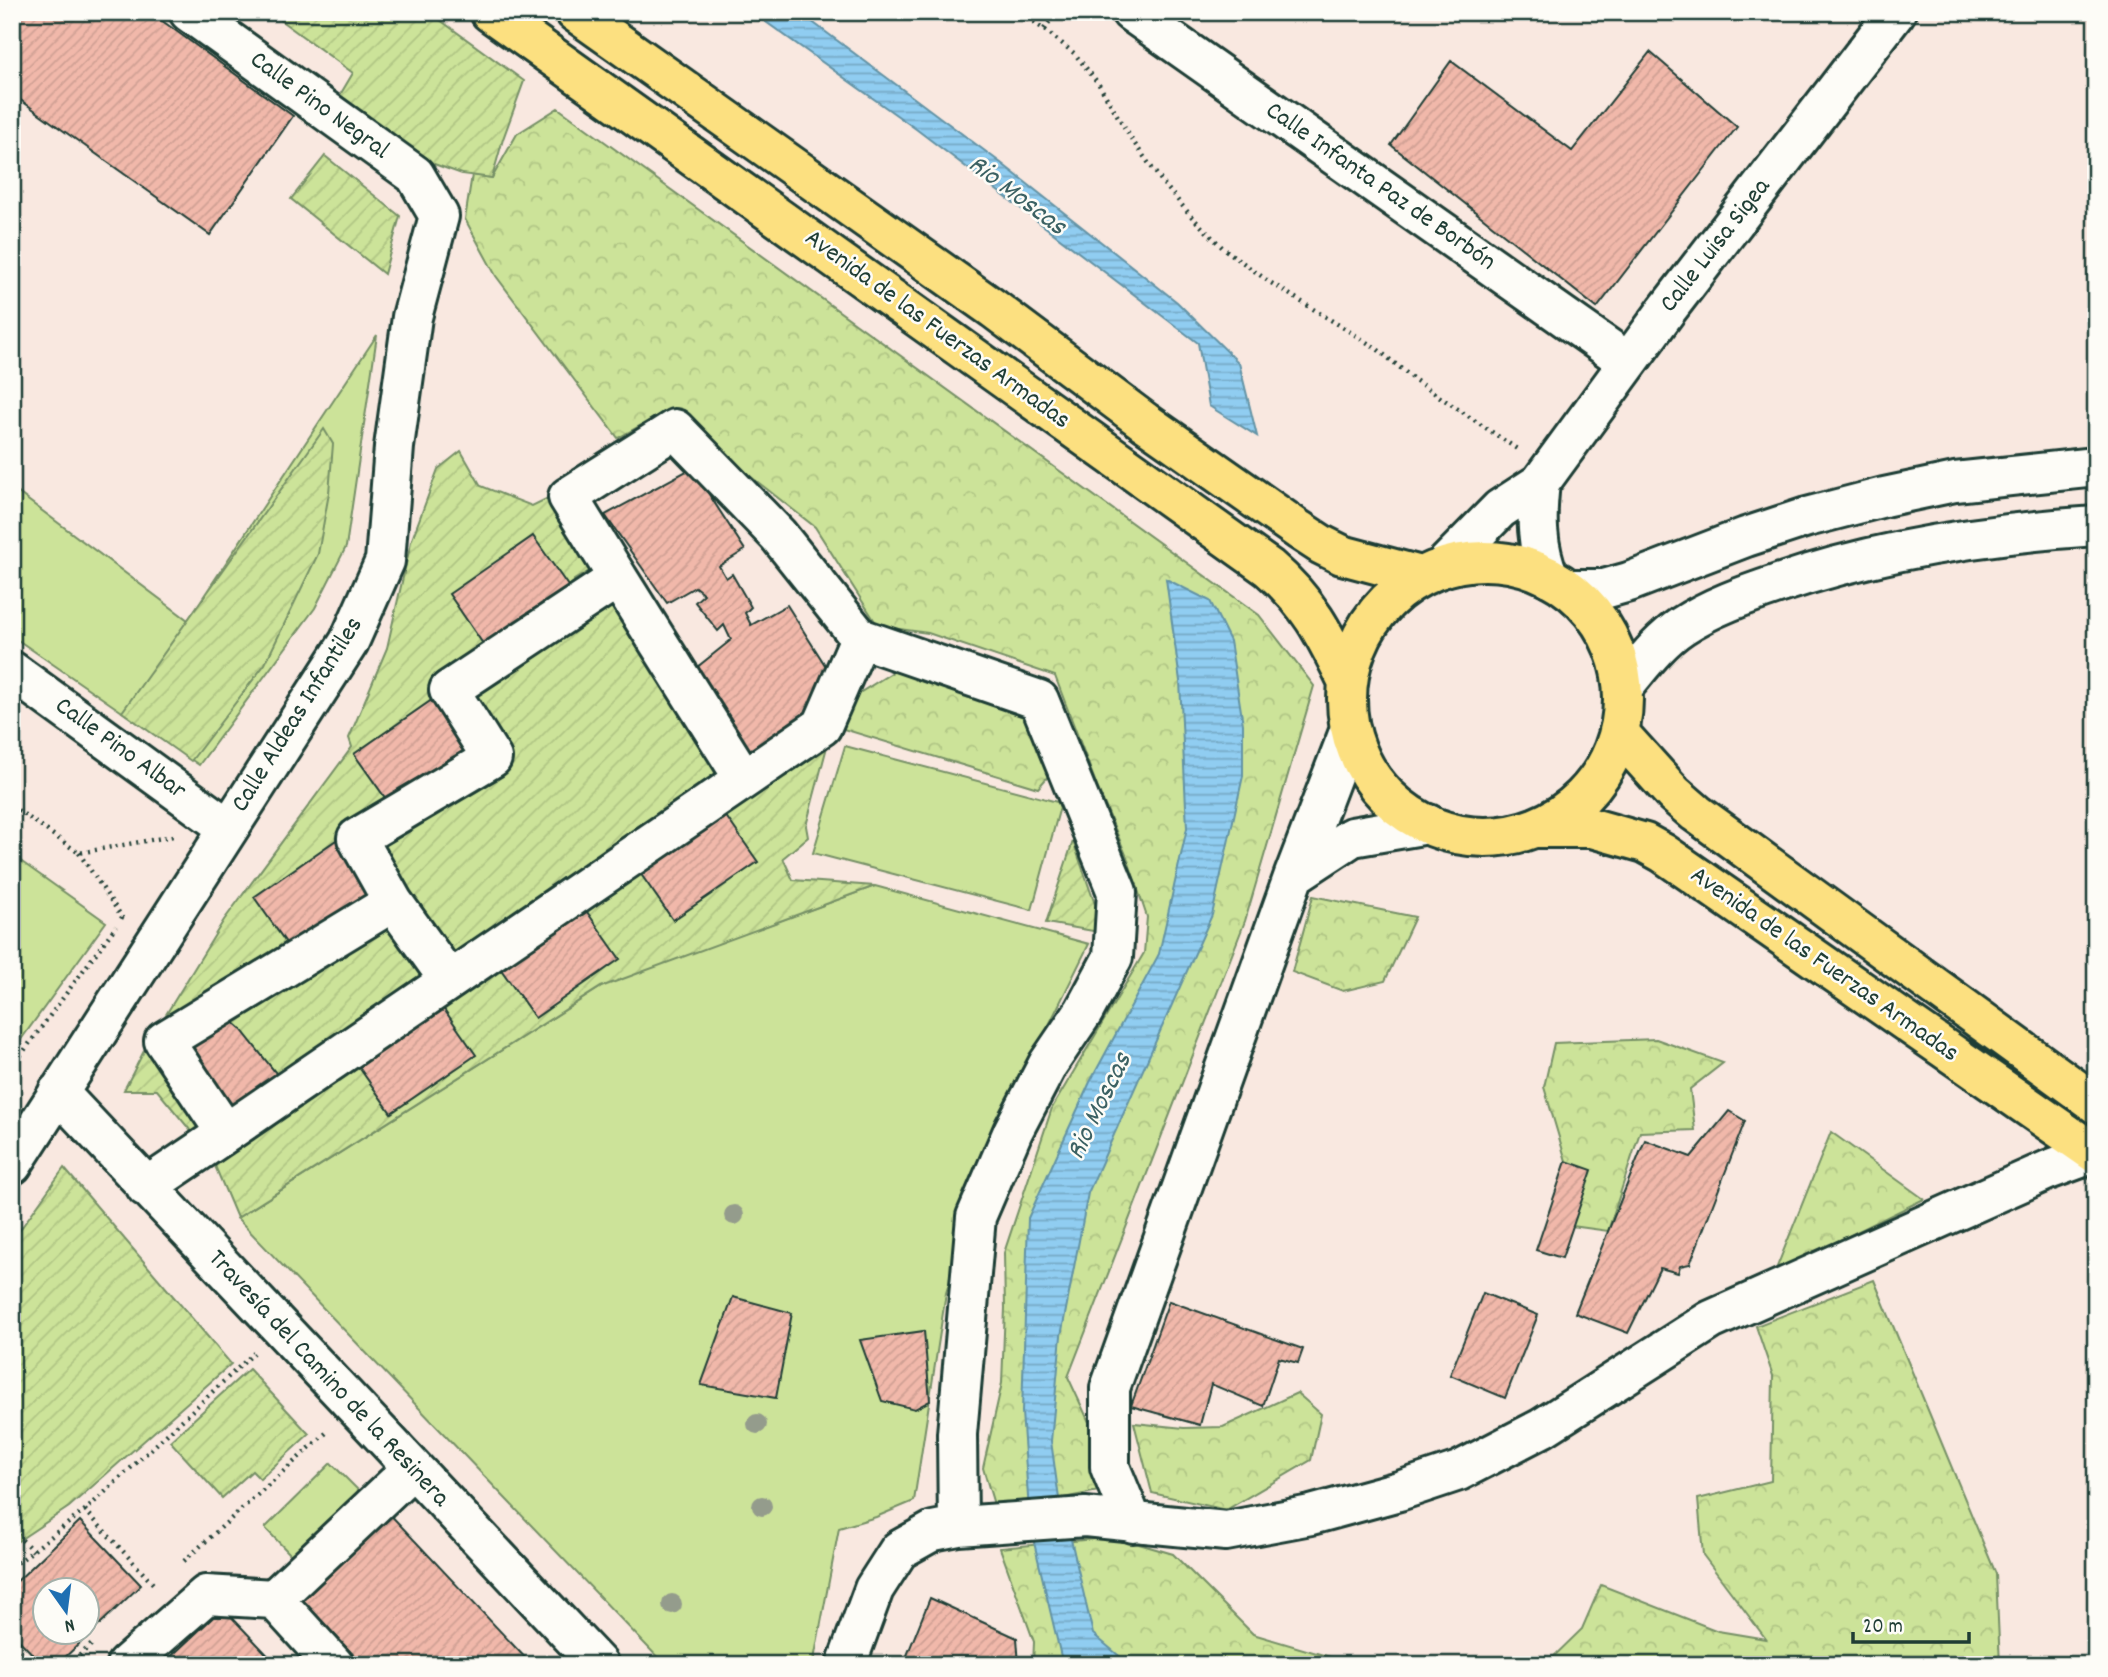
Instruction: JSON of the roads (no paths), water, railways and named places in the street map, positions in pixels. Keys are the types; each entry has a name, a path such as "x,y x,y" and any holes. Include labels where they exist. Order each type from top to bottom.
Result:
{"main road":[{"name":"Avenida de las Fuerzas Armadas","path":"490,12 1269,568 1287,583 1316,618 1348,682"},
{"name":"Avenida de las Fuerzas Armadas","path":"575,12 994,309 1145,422 1310,538 1342,555 1370,564 1432,572"},
{"path":"1480,561 1504,562 1527,568 1559,583 1586,604 1611,642 1623,687 1619,733 1604,768 1581,798 1567,810 1533,828 1498,836 1480,836 1462,835 1428,824 1409,814 1378,786 1356,750 1347,706 1352,661 1360,640 1384,605 1400,590 1432,572 1480,561"},
{"name":"Avenida de las Fuerzas Armadas","path":"1619,733 1674,794 1696,813 2096,1104"},
{"name":"Avenida de las Fuerzas Armadas","path":"1533,828 1592,828 1632,839 1663,853 2095,1154"}],"street":[{"name":"Calle Pino Negral","path":"189,12 415,175"},
{"name":"Calle Infanta Paz de Borbón","path":"1131,12 1628,362"},
{"name":"Calle Luisa Sigea","path":"1432,572 1500,509 1540,482 1628,362 1896,12"},
{"name":"Calle Aldeas Infantiles","path":"12,1165 349,642 385,561 394,447 412,317 439,216 415,175"},
{"path":"744,779 568,497 675,429 778,535 860,638 1039,701 1117,892 1113,957 1084,1011 1042,1075 1013,1131 976,1217 957,1434 958,1526"},
{"path":"1540,482 1536,512 1541,558 1559,583 1604,589 1746,537 1807,517 1884,497 1955,482 2096,467"},
{"path":"1623,687 1665,639 1680,627 1706,612 1825,568 1895,552 2039,530 2096,526"},
{"path":"449,980 393,902 357,838 492,758 449,690 618,578"},
{"path":"146,1187 822,726 860,638"},
{"name":"Calle Pino Albar","path":"12,671 228,828"},
{"path":"1133,1522 1110,1467 1111,1388 1294,875 1350,729"},
{"path":"1294,875 1352,837 1428,824"},
{"path":"226,1133 164,1041 393,902"},
{"name":"Travesía del Camino de la Resinera","path":"58,1092 600,1665"},
{"path":"846,1665 874,1588 899,1550 933,1531 958,1526 1085,1517 1226,1531 1311,1515 1399,1491 1459,1471 1542,1428 1711,1320 2048,1170 2095,1154"},
{"path":"274,1599 413,1468"},
{"path":"126,1665 205,1595 274,1599 334,1665"}],"water":[{"name":"Rio Moscas","path":"752,12 799,12 1001,163 1177,302 1239,363 1257,436 1209,406 1198,343 916,129"},
{"name":"Rio Moscas","path":"1166,579 1210,601 1230,641 1243,724 1243,776 1212,915 1088,1193 1061,1336 1051,1441 1060,1506 1029,1511 1022,1412 1028,1218 1090,1082 1159,954 1187,828 1180,681"},
{"path":"1069,1531 1093,1634 1130,1665 1063,1665 1032,1534"}]}
